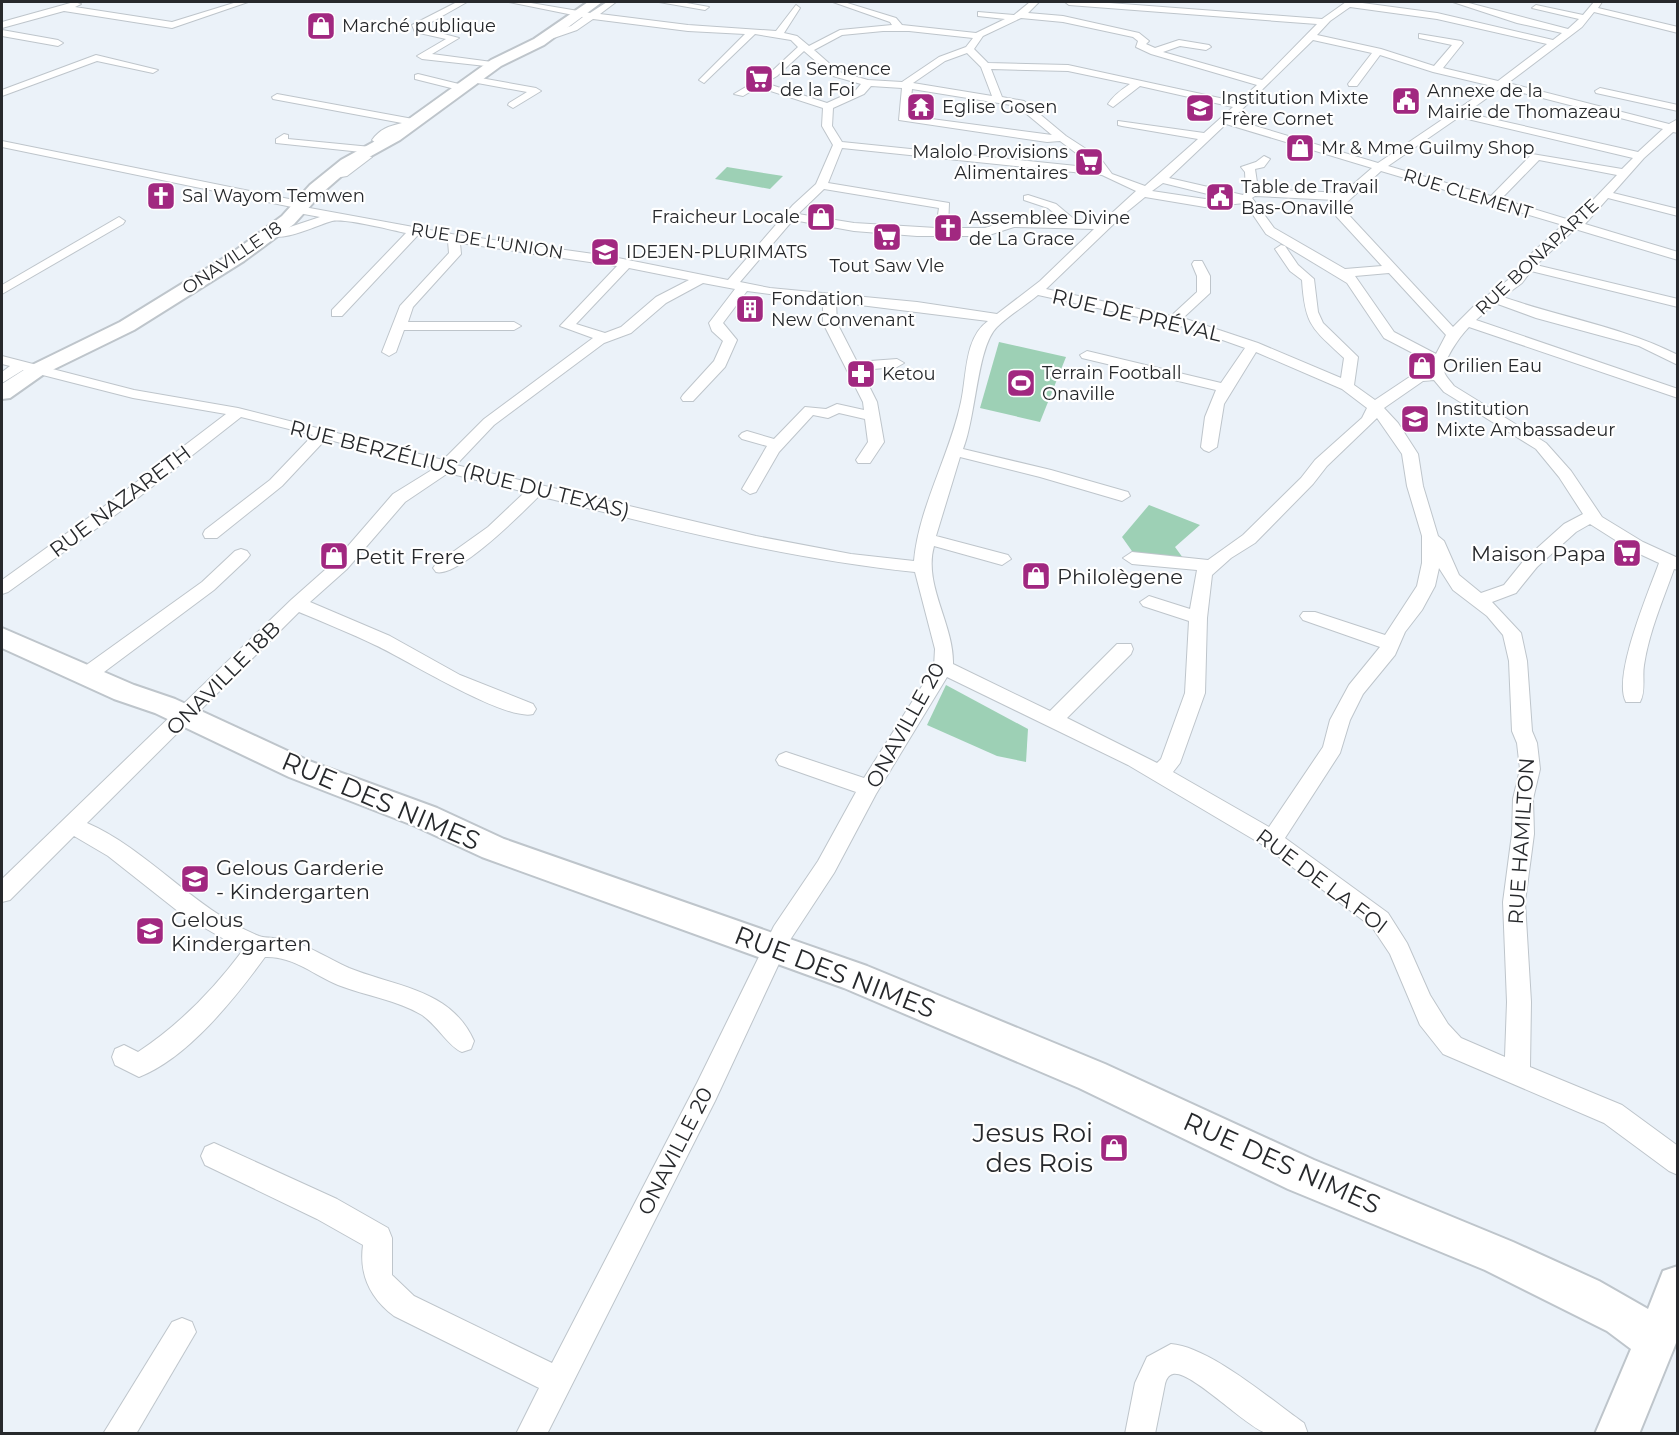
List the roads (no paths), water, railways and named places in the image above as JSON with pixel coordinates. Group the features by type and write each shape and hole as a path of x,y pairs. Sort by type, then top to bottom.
{"street":[{"path":"2,26 83,2"},
{"path":"64,8 172,25 244,2"},
{"path":"464,2 415,27 418,30 454,38 422,56 492,65"},
{"path":"513,2 688,28 753,31 794,38 836,74 868,83 905,86 1020,104 1062,138 1096,160 1103,172"},
{"path":"585,11 612,2"},
{"path":"663,2 705,7"},
{"path":"837,2 893,20 899,28"},
{"path":"739,94 777,71 795,51 806,49 840,33 899,28 977,36 1016,16 1035,2"},
{"path":"1069,2 1155,4 1324,22"},
{"path":"1457,2 1520,21 1569,32"},
{"path":"1227,13 1232,3"},
{"path":"1349,3 1437,16 1553,43"},
{"name":"ONAVILLE 20","path":"531,1434 706,1092 775,948 826,867 869,788 943,667 944,649 922,567 938,495 969,401 975,356 990,326 1036,291 1143,192 1161,179 1312,37 1324,22 1349,3"},
{"path":"779,34 796,8"},
{"path":"1536,8 1592,10 1677,30"},
{"path":"1453,335 1340,213 1339,203 1379,167 1500,84 1569,32 1592,10"},
{"name":"ONAVILLE 18","path":"2,393 38,370 86,349 146,315 272,233 329,176 372,150 469,84 492,65 545,38 585,11"},
{"path":"981,14 1073,22 1136,35 1144,41 1139,45 1154,52 1262,83"},
{"path":"704,80 753,31"},
{"path":"2,33 58,44"},
{"path":"905,86 942,59 969,49 979,37 977,36"},
{"path":"1422,36 1458,43 1436,70"},
{"path":"1312,37 1378,51 1436,70 1500,84 1673,130"},
{"path":"1154,52 1179,43 1206,47"},
{"path":"969,49 985,66 998,99"},
{"path":"1353,84 1378,51"},
{"path":"2,93 96,58 153,70"},
{"path":"985,66 1068,68 1240,105"},
{"path":"418,77 536,91 513,105"},
{"path":"758,84 828,105 860,92 868,83"},
{"path":"1113,104 1120,95 1137,84"},
{"path":"905,86 907,106 903,118 1047,139 1062,138"},
{"path":"1600,91 1677,108"},
{"path":"278,97 410,124"},
{"path":"828,105 827,126 838,145"},
{"path":"1458,114 1640,156"},
{"name":"RUE CLEMENT","path":"1224,120 1677,256"},
{"name":"RUE BONAPARTE","path":"1439,368 1453,335 1528,267 1537,255 1565,229 1580,222 1640,156 1673,130 1677,122"},
{"path":"1122,123 1206,137"},
{"path":"285,136 280,141 372,150"},
{"name":"RUE DE L'UNION","path":"2,144 298,207 332,217 457,239 626,264 770,292 917,306 998,318"},
{"path":"838,145 889,148 982,161 1103,172 1143,192 1204,203 1248,196 1348,194"},
{"path":"688,398 722,359 730,345 730,340 717,328 716,323 738,284 790,216 821,185 838,145"},
{"path":"1492,202 1536,156 1625,173"},
{"path":"1264,159 1260,165 1247,167 1251,172 1248,196 1270,231 1344,273 1359,289 1389,335 1439,368 1449,389 1541,446 1565,474 1591,516 1637,546 1673,563 1640,642 1634,666 1633,697"},
{"path":"1161,179 1248,196"},
{"path":"1325,183 1348,194"},
{"path":"821,185 945,205 942,231"},
{"path":"1605,194 1677,213"},
{"path":"1028,198 1059,210 1071,223"},
{"path":"790,216 854,227 917,232 986,232 1013,223 1071,223 1105,227"},
{"path":"272,233 288,232 332,217"},
{"path":"2,291 119,221"},
{"path":"337,313 415,231"},
{"path":"389,352 401,315 415,296 455,254 453,243 457,239"},
{"path":"1281,249 1294,268 1308,279 1311,312 1317,325 1351,357 1347,386"},
{"path":"604,337 567,326 626,264"},
{"path":"1174,320 1196,303 1203,294 1204,277 1198,264"},
{"path":"1528,267 1677,303"},
{"path":"1344,273 1393,269"},
{"name":"ONAVILLE 18B","path":"2,892 186,716 297,604 340,565 399,498 445,466 489,422 604,337 626,330 661,300 702,278"},
{"name":"RUE DE PRÉVAL","path":"1036,291 1174,320 1253,346 1347,386 1375,406 1393,426 1410,454 1415,486 1430,536 1427,578 1413,609 1397,629 1391,644 1356,690 1340,720 1333,748 1326,760 1271,839"},
{"path":"829,298 832,330 870,402 876,442 864,460"},
{"path":"1494,298 1541,315 1644,343 1677,361"},
{"path":"1468,322 1677,394"},
{"path":"399,326 514,326"},
{"path":"1209,447 1217,400 1253,346"},
{"path":"1087,355 1225,388"},
{"name":"RUE BERZÉLIUS (RUE DU TEXAS)","path":"2,360 133,394 238,412 423,458 536,490 756,541 851,560 922,567"},
{"path":"852,367 897,363"},
{"path":"2,379 19,366"},
{"path":"1159,774 1170,764 1195,693 1201,582 1209,566 1250,539 1307,482 1322,463 1370,420 1375,406 1419,376 1439,368"},
{"path":"750,489 777,444 810,410 828,414 837,408 872,416"},
{"name":"RUE NAZARETH","path":"2,588 119,504 238,412"},
{"path":"211,534 276,483 323,433"},
{"path":"747,436 777,444"},
{"path":"954,451 1045,473 1122,496"},
{"path":"442,568 494,531 536,490"},
{"path":"1478,601 1510,589 1531,563 1570,528 1591,516"},
{"name":"RUE HAMILTON","path":"1430,536 1436,540 1455,582 1493,612 1512,633 1518,661 1522,731 1530,757 1514,902 1519,1002 1517,1074"},
{"path":"928,540 945,542 1002,560"},
{"path":"85,676 208,586 242,555"},
{"path":"1132,558 1209,566"},
{"path":"1427,578 1455,582"},
{"path":"1149,602 1198,618"},
{"path":"297,604 376,637 453,680 526,709"},
{"path":"1310,616 1391,644"},
{"name":"RUE DES NIMES","path":"2,637 85,676 186,716 299,769 426,817 493,848 866,981 1081,1071 1302,1175 1499,1256 1622,1316 1654,1340"},
{"path":"1052,720 1124,649"},
{"name":"RUE DE LA FOI","path":"943,667 1159,774 1271,839 1380,920 1394,935 1414,990 1438,1033 1452,1046 1613,1114 1677,1162"},
{"path":"786,760 869,788"},
{"path":"72,825 85,830 114,850 183,903 260,947 273,946 298,952 342,976 408,998 443,1016 457,1030 462,1041"},
{"path":"124,1057 139,1065 165,1048 226,987 260,947"},
{"path":"214,1156 327,1209 378,1238 375,1260 378,1278 387,1294 404,1306 557,1381"},
{"path":"1617,1434 1654,1340 1675,1298"},
{"path":"118,1434 182,1332"},
{"path":"1140,1434 1150,1383 1157,1367 1171,1359 1185,1360 1205,1372 1293,1434"}],"place":[{"name":"Marché publique","path":"321,26"},
{"name":"La Semence de la Foi","path":"759,79"},
{"name":"Annexe de la Mairie de Thomazeau","path":"1406,101"},
{"name":"Eglise Gosen","path":"921,107"},
{"name":"Institution Mixte Frère Cornet","path":"1200,108"},
{"name":"Mr & Mme Guilmy Shop","path":"1300,148"},
{"name":"Malolo Provisions Alimentaires","path":"1089,162"},
{"name":"Sal Wayom Temwen","path":"161,196"},
{"name":"Table de Travail Bas-Onaville","path":"1220,197"},
{"name":"Fraicheur Locale","path":"821,217"},
{"name":"Assemblee Divine de La Grace","path":"948,228"},
{"name":"Tout Saw Vle","path":"887,237"},
{"name":"IDEJEN-PLURIMATS","path":"605,252"},
{"name":"Fondation New Convenant","path":"750,309"},
{"name":"Orilien Eau","path":"1422,366"},
{"name":"Ketou","path":"861,374"},
{"name":"Terrain Football Onaville","path":"1021,383"},
{"name":"Institution Mixte Ambassadeur","path":"1415,419"},
{"name":"Maison Papa","path":"1627,553"},
{"name":"Petit Frere","path":"334,556"},
{"name":"Philolègene","path":"1036,576"},
{"name":"Gelous Garderie - Kindergarten","path":"195,879"},
{"name":"Gelous Kindergarten","path":"150,931"},
{"name":"Jesus Roi des Rois","path":"1114,1148"}]}
